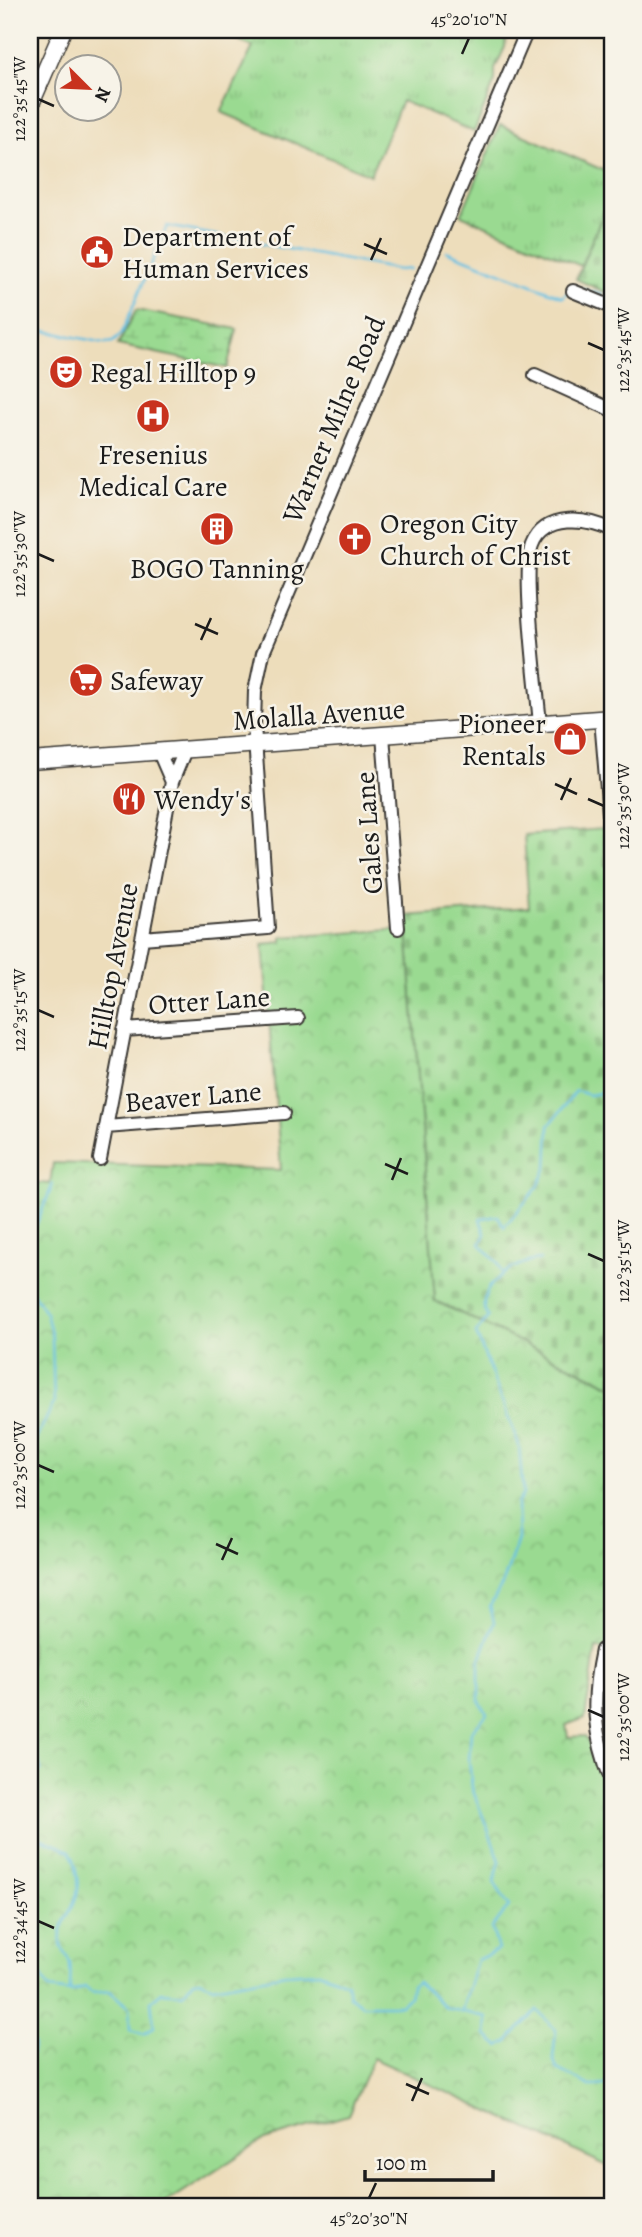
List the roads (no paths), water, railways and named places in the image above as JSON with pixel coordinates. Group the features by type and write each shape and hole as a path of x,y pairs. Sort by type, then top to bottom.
{"main road":[{"path":"30,106 63,30"},
{"name":"Molalla Avenue","path":"30,761 607,719"}],"street":[{"name":"Warner Milne Road","path":"142,938 268,928 255,744 255,691 268,639 524,31"},
{"path":"573,290 612,307"},
{"path":"536,375 612,410"},
{"path":"540,724 530,579 532,545 541,531 564,520 592,522 612,530"},
{"path":"607,719 612,849"},
{"name":"Gales Lane","path":"383,735 398,928"},
{"name":"Hilltop Avenue","path":"100,1159 172,782 186,750"},
{"path":"159,752 172,782"},
{"name":"Otter Lane","path":"124,1030 298,1018"},
{"name":"Beaver Lane","path":"106,1127 284,1113"},
{"path":"602,1650 594,1718 597,1740 612,1782"}],"waterway":[{"path":"30,328 105,343 113,342 122,333 167,226 399,270 410,269"},
{"path":"446,251 563,297 569,291"},
{"path":"573,286 602,295"},
{"path":"502,1272 498,1263 480,1244 485,1234 480,1219 498,1216 504,1227 538,1187 547,1167 549,1126 576,1091 590,1095 612,1091"},
{"path":"30,1239 53,1184"},
{"path":"461,2013 477,1960 498,1950 492,1928 509,1906 494,1882 500,1861 472,1788 469,1760 471,1732 487,1714 479,1700 479,1662 494,1622 490,1606 503,1583 518,1539 517,1504 523,1494 519,1445 476,1333 488,1317 484,1307 485,1296 490,1287 498,1278 519,1265 540,1260"},
{"path":"30,1289 46,1313 52,1338 54,1403 30,1451"},
{"path":"30,1729 41,1770 30,1784"},
{"path":"30,1787 35,1799 30,1811"},
{"path":"30,1834 70,1851 77,1869 77,1895 61,1933 62,1947 70,1964 70,1991"},
{"path":"30,1976 42,1977 49,1989 71,1992 85,1987 92,1993 110,1991 129,2008 130,2030 144,2034 154,2027 151,2001 162,1992 183,1994 193,1981 202,1980 213,1987 285,1974 319,1972 347,1983 349,1996 363,2005 401,2005 409,1997 411,1986 418,1982 446,2008 487,2017 486,2035 499,2046 508,2041 537,2010 556,2030 553,2058 557,2069 590,2086 612,2085"},
{"path":"30,2038 33,2044 30,2059"}],"place":[{"name":"Department of Human Services","path":"97,252"},
{"name":"Regal Hilltop 9","path":"66,372"},
{"name":"Fresenius Medical Care","path":"153,416"},
{"name":"BOGO Tanning","path":"217,529"},
{"name":"Oregon City Church of Christ","path":"355,539"},
{"name":"Safeway","path":"86,680"},
{"name":"Pioneer Rentals","path":"570,739"},
{"name":"Wendy's","path":"129,799"}]}
